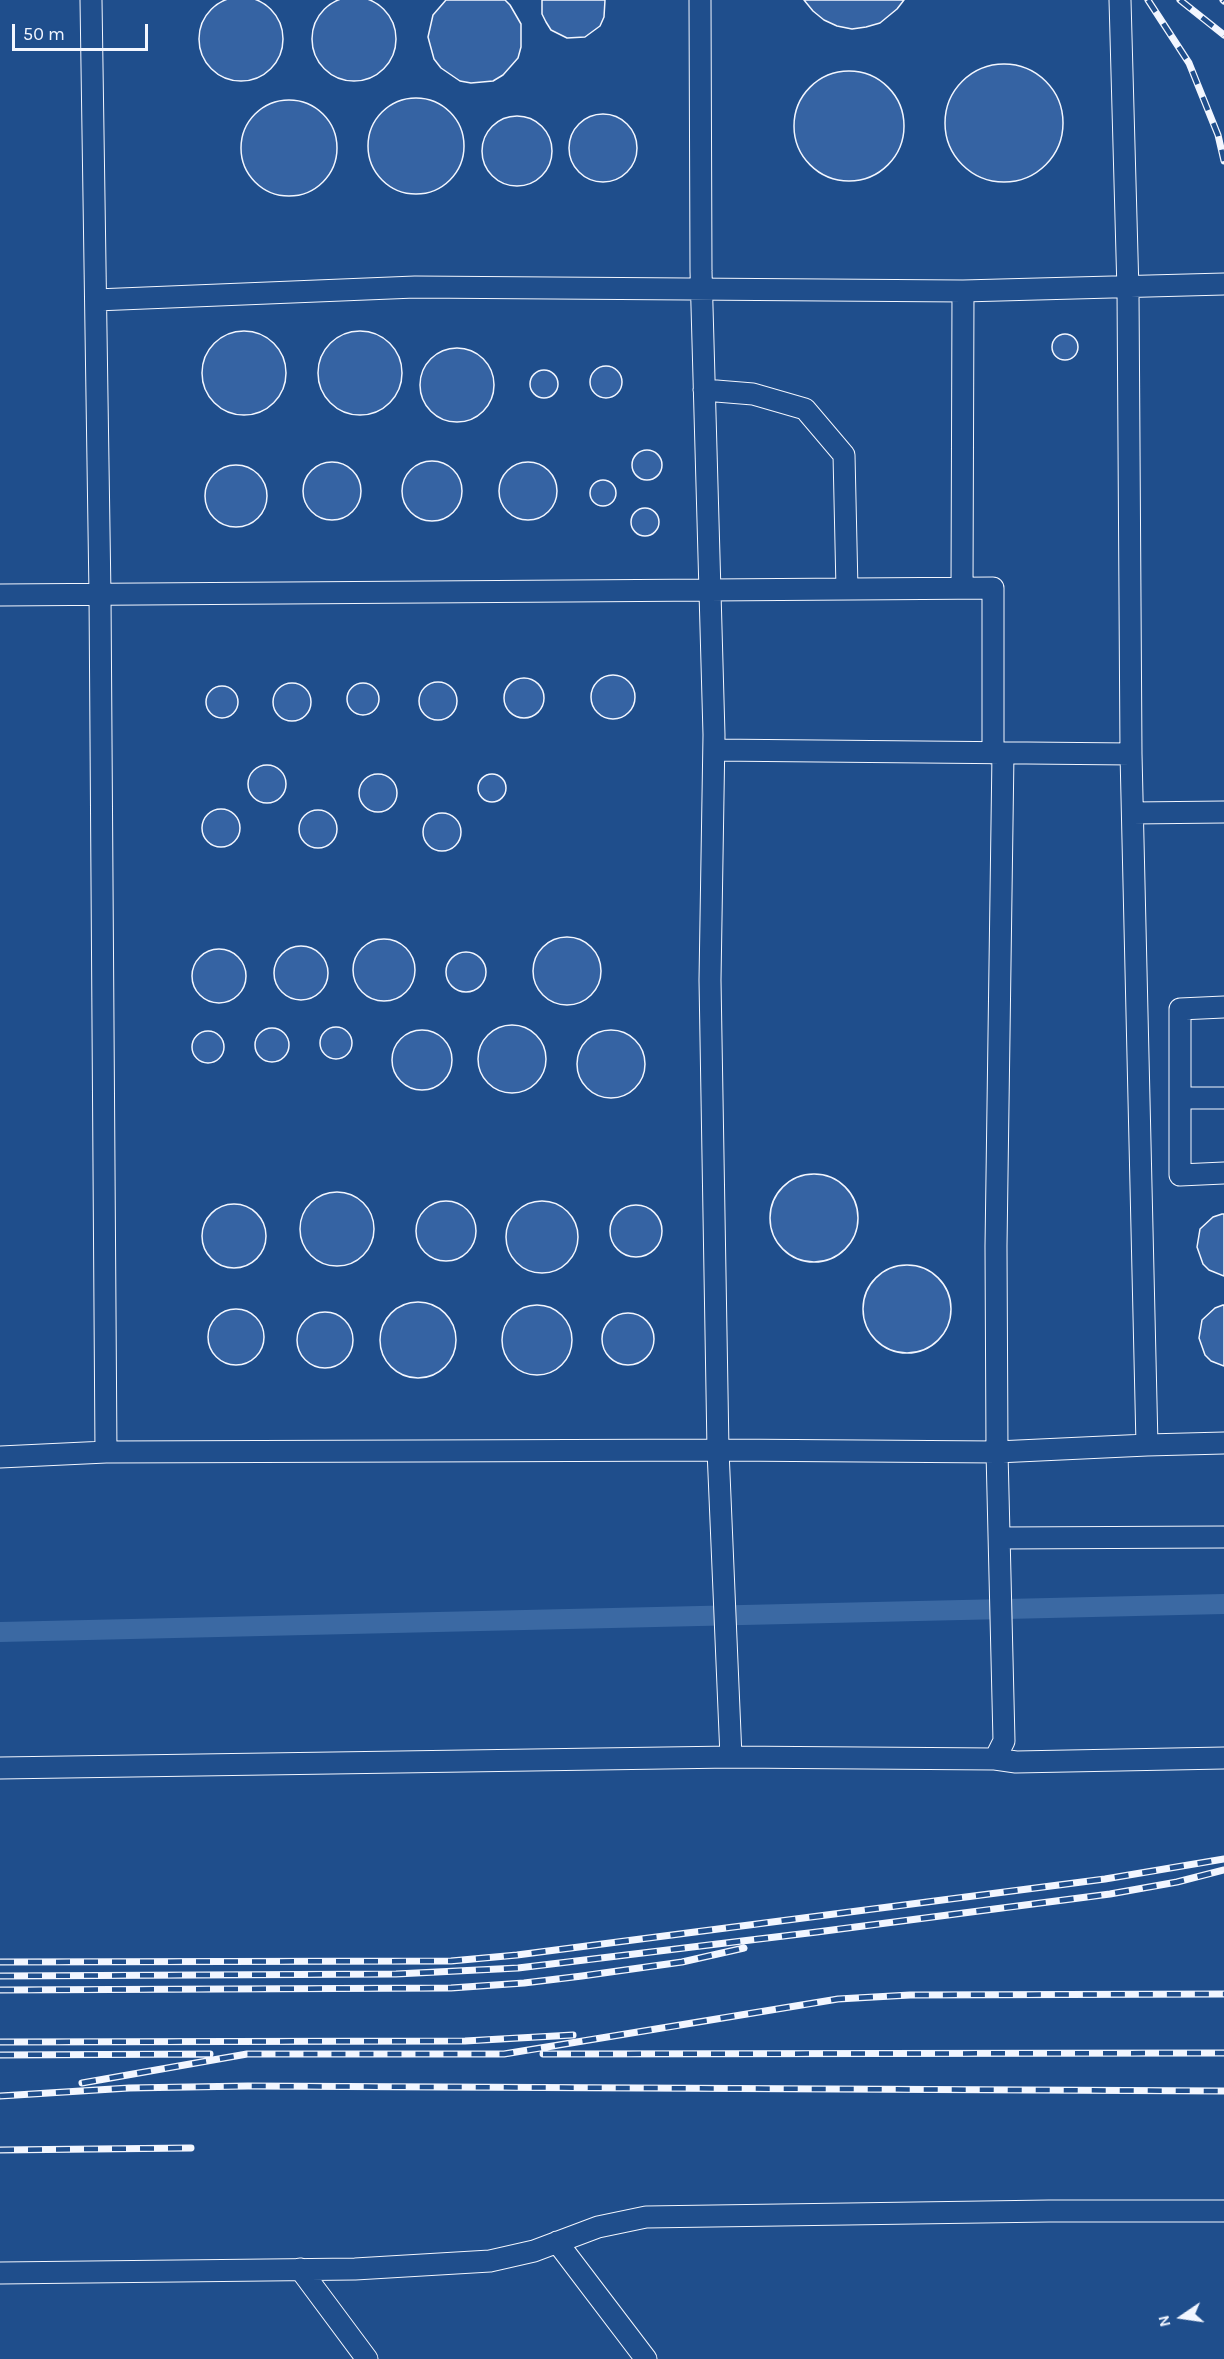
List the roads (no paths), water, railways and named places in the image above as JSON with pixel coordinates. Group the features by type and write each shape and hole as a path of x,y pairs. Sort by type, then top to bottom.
{"street":[{"path":"91,0 100,595 106,1452"},
{"path":"700,0 702,289 714,750 710,980 718,1450 730,1757"},
{"path":"1120,0 1128,286 1131,754 1147,1445"},
{"path":"96,300 415,287 963,291 1224,284"},
{"path":"962,588 963,291"},
{"path":"704,390 753,394 805,409 844,455 848,589"},
{"path":"0,595 993,588 998,753 997,1452 1004,1741 995,1759"},
{"path":"714,750 1131,754"},
{"path":"1133,813 1224,812"},
{"path":"1224,1007 1180,1010 1180,1175 1224,1173"},
{"path":"1180,1098 1224,1098"},
{"path":"0,1457 106,1452 718,1450 997,1452 1224,1443"},
{"path":"1000,1538 1224,1537"},
{"path":"0,1768 730,1757 995,1759 1016,1762 1224,1758"},
{"path":"0,2273 355,2269 490,2261 534,2251 598,2227 646,2217 1049,2211 1224,2211"},
{"path":"557,2242 646,2359"},
{"path":"300,2270 367,2359"}],"waterway":[{"path":"0,1632 1224,1604"}],"railway":[{"path":"1148,0 1189,63 1218,135 1224,161"},
{"path":"1180,0 1224,35"},
{"path":"0,1962 451,1961 517,1955 1105,1879 1224,1859"},
{"path":"0,1976 396,1974 518,1968 1110,1894 1177,1882 1224,1870"},
{"path":"0,1990 451,1988 582,1976 682,1962 744,1948"},
{"path":"82,2083 247,2054 504,2054 838,1999 910,1995 1224,1994"},
{"path":"0,2042 465,2041 573,2035"},
{"path":"543,2054 1224,2053"},
{"path":"0,2055 210,2054"},
{"path":"0,2096 129,2088 248,2086 1224,2091"},
{"path":"0,2150 191,2148"}]}
